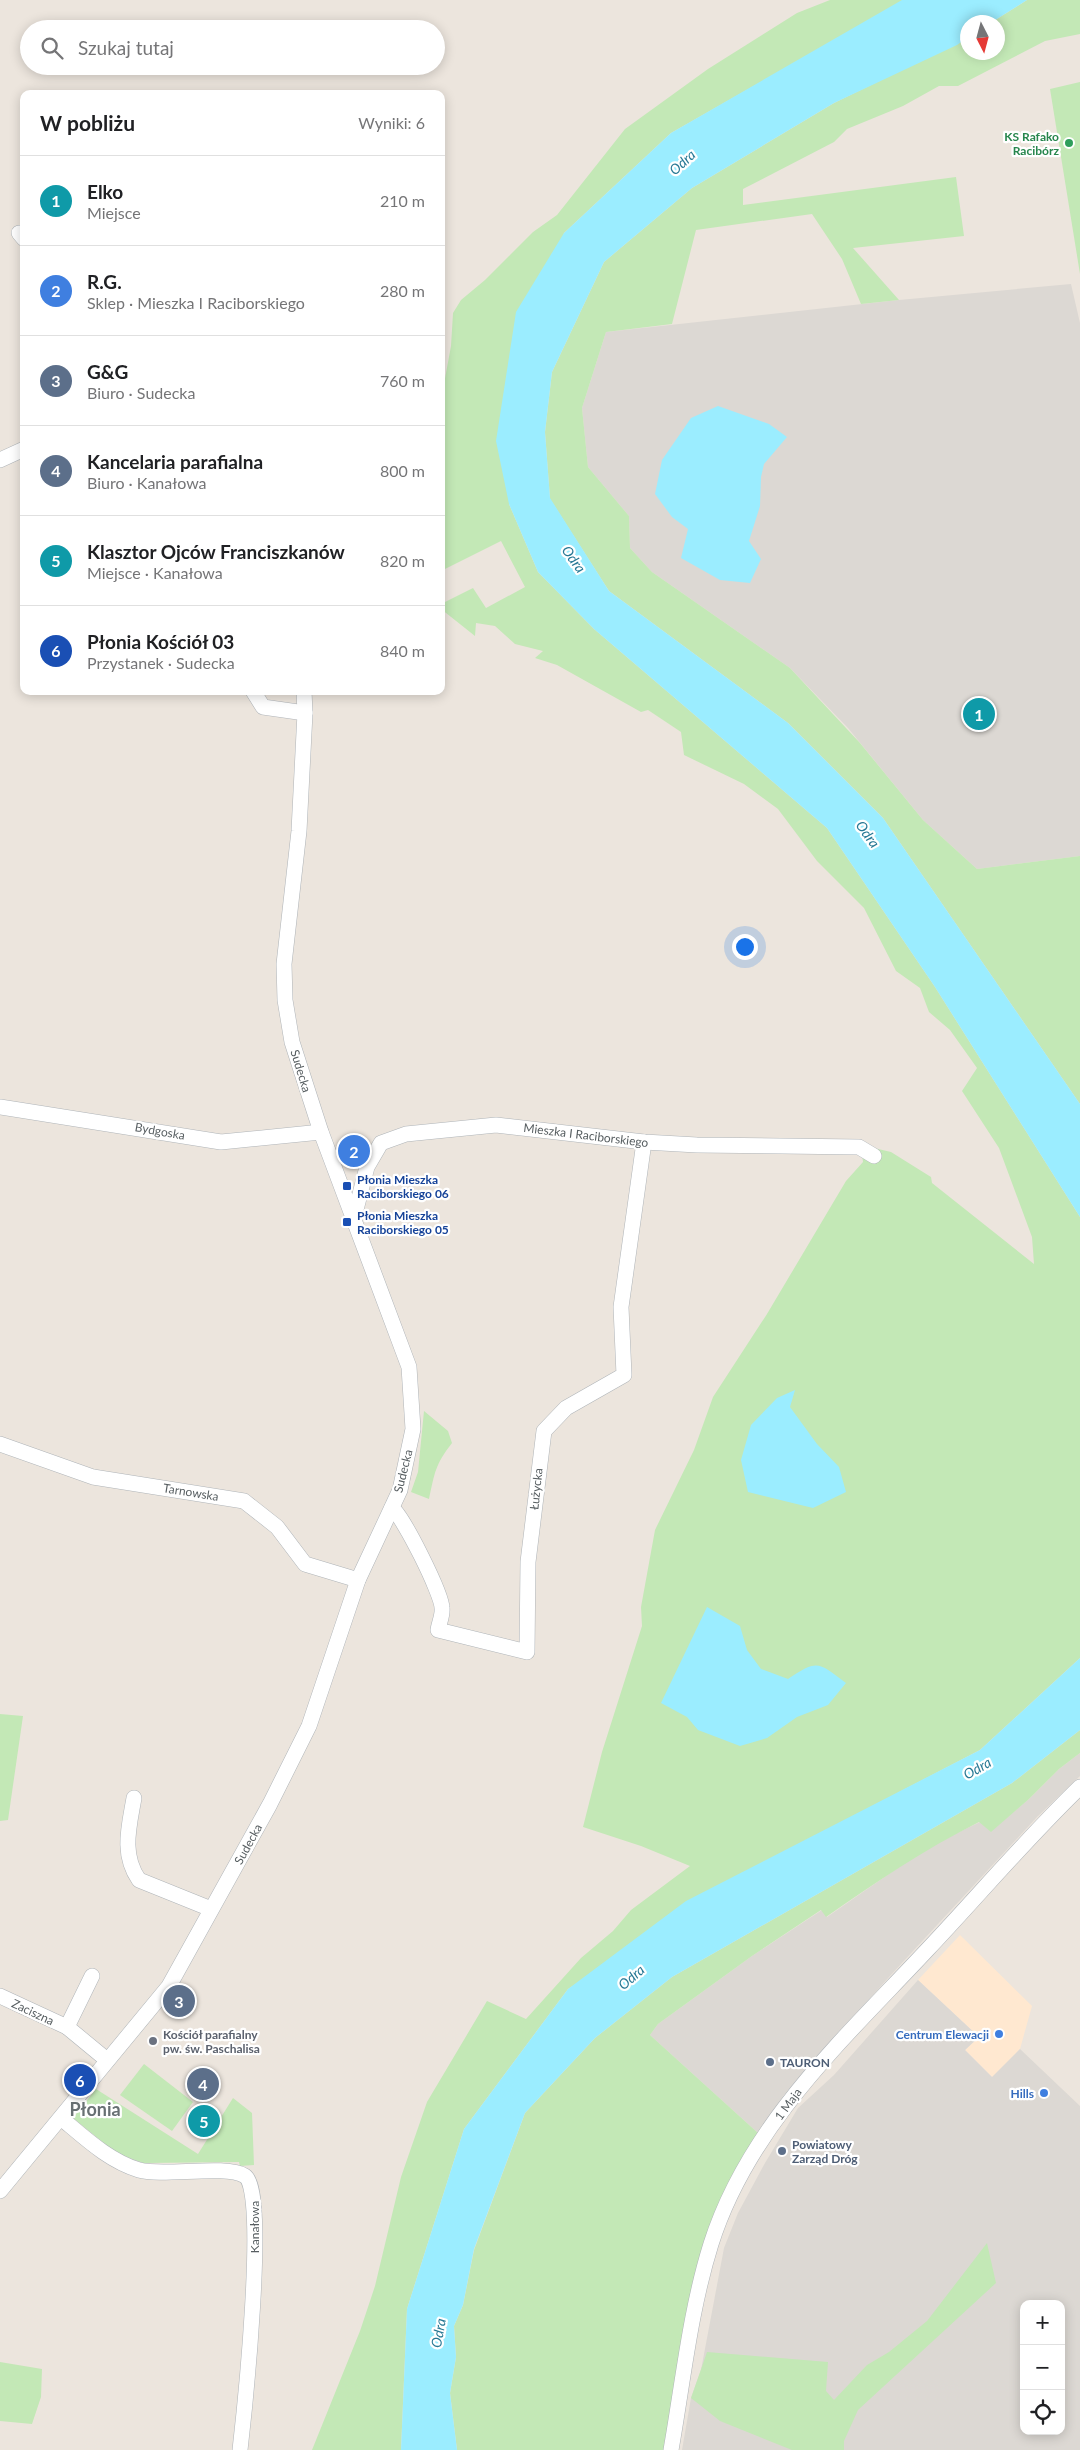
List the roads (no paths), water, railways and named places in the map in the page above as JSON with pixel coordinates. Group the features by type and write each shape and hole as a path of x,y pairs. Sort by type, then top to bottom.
{"street":[{"path":"0,460 20,451"},
{"path":"256,695 264,708 305,713"},
{"name":"Sudecka","path":"0,2190 169,1986 270,1804 309,1726 358,1580 400,1490 413,1428 409,1367 321,1132 292,1042 286,1000 284,964 299,831 305,713 304,695"},
{"name":"Bydgoska","path":"0,1107 221,1142 321,1132"},
{"name":"Mieszka I Raciborskiego","path":"353,1220 367,1167 380,1143 406,1134 496,1124 644,1142 697,1145 859,1147 874,1156"},
{"name":"Łużycka","path":"392,1508 397,1512 417,1546 442,1607 438,1630 527,1652 528,1562 544,1431 566,1408 624,1375 621,1307 644,1142"},
{"name":"Tarnowska","path":"0,1444 93,1477 244,1501 277,1527 305,1564 358,1580"},
{"name":"1 Maja","path":"671,2450 698,2293 711,2244 754,2151 797,2090 1080,1787"},
{"path":"134,1798 127,1855 132,1870 139,1880 212,1909"},
{"name":"Zaciszna","path":"67,2027 92,1976"},
{"name":"Zaciszna","path":"0,1996 67,2027 107,2060"},
{"name":"Kanałowa","path":"61,2118 101,2150 121,2163 141,2171 230,2172 245,2176 250,2182 254,2195 254,2264 249,2378 240,2450"}],"water":[{"name":"Odra","path":"902,0 1027,0 1003,15 960,15 960,43 957,45 834,103 692,188 604,262 552,372 545,432 550,498 609,591 788,723 883,818 1080,1104 1080,1217 935,987 827,828 594,629 538,572 509,504 496,441 516,312 564,233 671,133"},
{"path":"718,406 769,424 787,437 764,464 761,477 760,506 749,541 761,559 750,583 720,580 681,558 688,529 672,517 655,494 662,460 691,418"},
{"path":"795,1390 790,1407 817,1444 839,1467 846,1492 813,1508 748,1492 741,1460 751,1425 777,1398"},
{"path":"707,1607 740,1626 747,1650 761,1669 788,1679 806,1668 818,1666 823,1667 846,1683 828,1705 797,1717 767,1738 740,1746 698,1730 687,1717 661,1703"},
{"name":"Odra","path":"1080,1658 1080,1730 1012,1783 672,1977 595,2038 525,2113 474,2249 463,2305 454,2326 456,2357 450,2393 457,2450 401,2450 407,2309 464,2129 568,1989 686,1901 980,1750"}],"place":[{"name":"KS Rafako Racibórz","path":"1069,143"},
{"name":"Elko","path":"979,714"},
{"name":"R.G.","path":"354,1151"},
{"name":"Płonia Mieszka Raciborskiego 06","path":"347,1186"},
{"name":"Płonia Mieszka Raciborskiego 05","path":"347,1222"},
{"name":"G&G","path":"179,2001"},
{"name":"Centrum Elewacji","path":"999,2034"},
{"name":"Kościół parafialny pw. św. Paschalisa","path":"153,2041"},
{"name":"TAURON","path":"770,2062"},
{"name":"Płonia Kościół 03","path":"80,2080"},
{"name":"Kancelaria parafialna","path":"203,2084"},
{"name":"Hills","path":"1044,2093"},
{"name":"Klasztor Ojców Franciszkanów","path":"204,2121"},
{"name":"Powiatowy Zarząd Dróg","path":"782,2151"}],"district":[{"name":"Płonia","path":"95,2109"}]}
